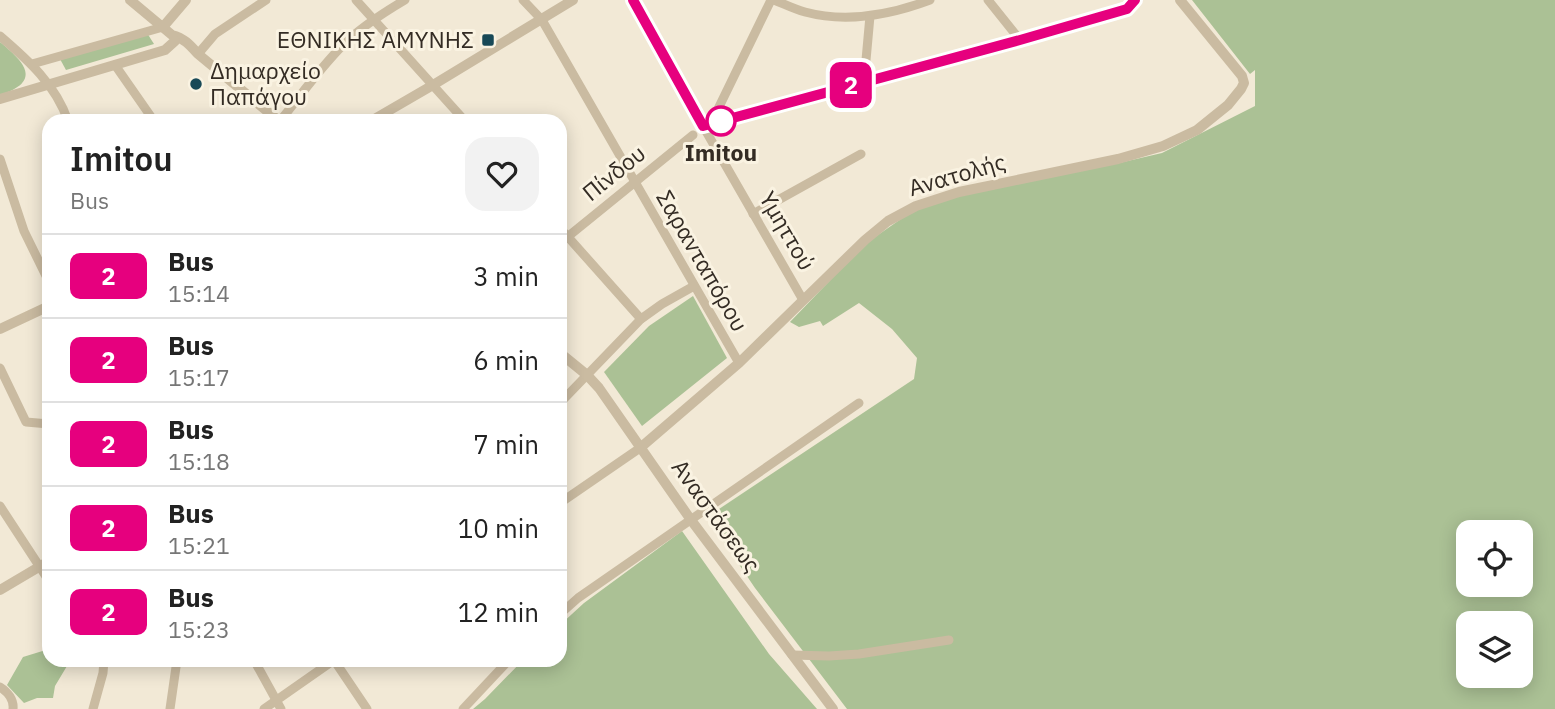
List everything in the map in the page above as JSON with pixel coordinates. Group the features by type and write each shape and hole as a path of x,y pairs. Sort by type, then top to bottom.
{"street":[{"path":"130,0 186,50 198,54 271,114"},
{"path":"32,64 163,27 186,0"},
{"path":"198,54 215,34 230,22 266,0"},
{"path":"356,0 459,114"},
{"path":"285,114 345,43 374,19 405,0"},
{"name":"Σαρανταπόρου","path":"523,0 542,20 739,363"},
{"path":"383,114 573,0"},
{"name":"Υμηττού","path":"633,0 803,300"},
{"path":"703,126 718,109 773,0 804,12 834,17 870,16 930,0"},
{"path":"988,0 1020,40"},
{"name":"Ανατολής","path":"640,448 739,363 865,240 888,221 916,206 959,192 1118,159 1163,146 1197,130 1228,106 1244,83 1242,76 1180,0"},
{"path":"703,126 1020,40 1127,9 1135,1"},
{"path":"863,82 870,16"},
{"path":"0,36 32,64 48,84 66,114"},
{"path":"0,99 165,50 174,38"},
{"path":"115,65 148,114"},
{"name":"Πίνδου","path":"567,238 693,135"},
{"path":"753,214 861,153"},
{"path":"0,159 24,231 42,268"},
{"path":"567,243 641,319"},
{"path":"567,396 641,319 694,286"},
{"path":"0,329 42,309"},
{"name":"Αναστάσεως","path":"567,359 599,388 691,520 833,709"},
{"path":"0,368 26,422 42,423"},
{"path":"567,608 859,403"},
{"path":"567,498 640,448"},
{"path":"0,506 42,561"},
{"path":"0,590 42,565"},
{"path":"792,655 859,654 949,640"},
{"path":"93,709 104,667"},
{"path":"170,709 176,667"},
{"path":"258,667 278,705"},
{"path":"264,709 278,705 325,667"},
{"path":"339,667 367,709"},
{"path":"463,709 502,667"},
{"path":"0,687 14,704 13,709"}],"green space":[{"path":"1192,0 1555,0 1555,709 847,709 755,588 707,517 914,379 917,358 892,329 859,303 823,326 820,321 799,327 790,322 865,244 911,212 960,195 1162,153 1255,106 1255,70 1250,74"},
{"path":"147,33 154,44 66,70 60,59"},
{"path":"0,42 22,64 25,77 22,84 0,95"},
{"path":"693,296 727,358 642,426 604,372 649,326"},
{"path":"682,531 769,654 817,709 473,709 516,667 567,667 567,619"},
{"path":"42,651 42,667 66,667 55,686 53,698 37,698 24,703 7,685 23,657"}],"bus line":[{"name":"2","path":"633,0 703,126 1127,9 1135,0"}],"place":[{"name":"ΕΘΝΙΚΗΣ ΑΜΥΝΗΣ","path":"488,40"},
{"name":"Δημαρχείο Παπάγου","path":"196,84"},
{"name":"Imitou","path":"721,121"}]}
